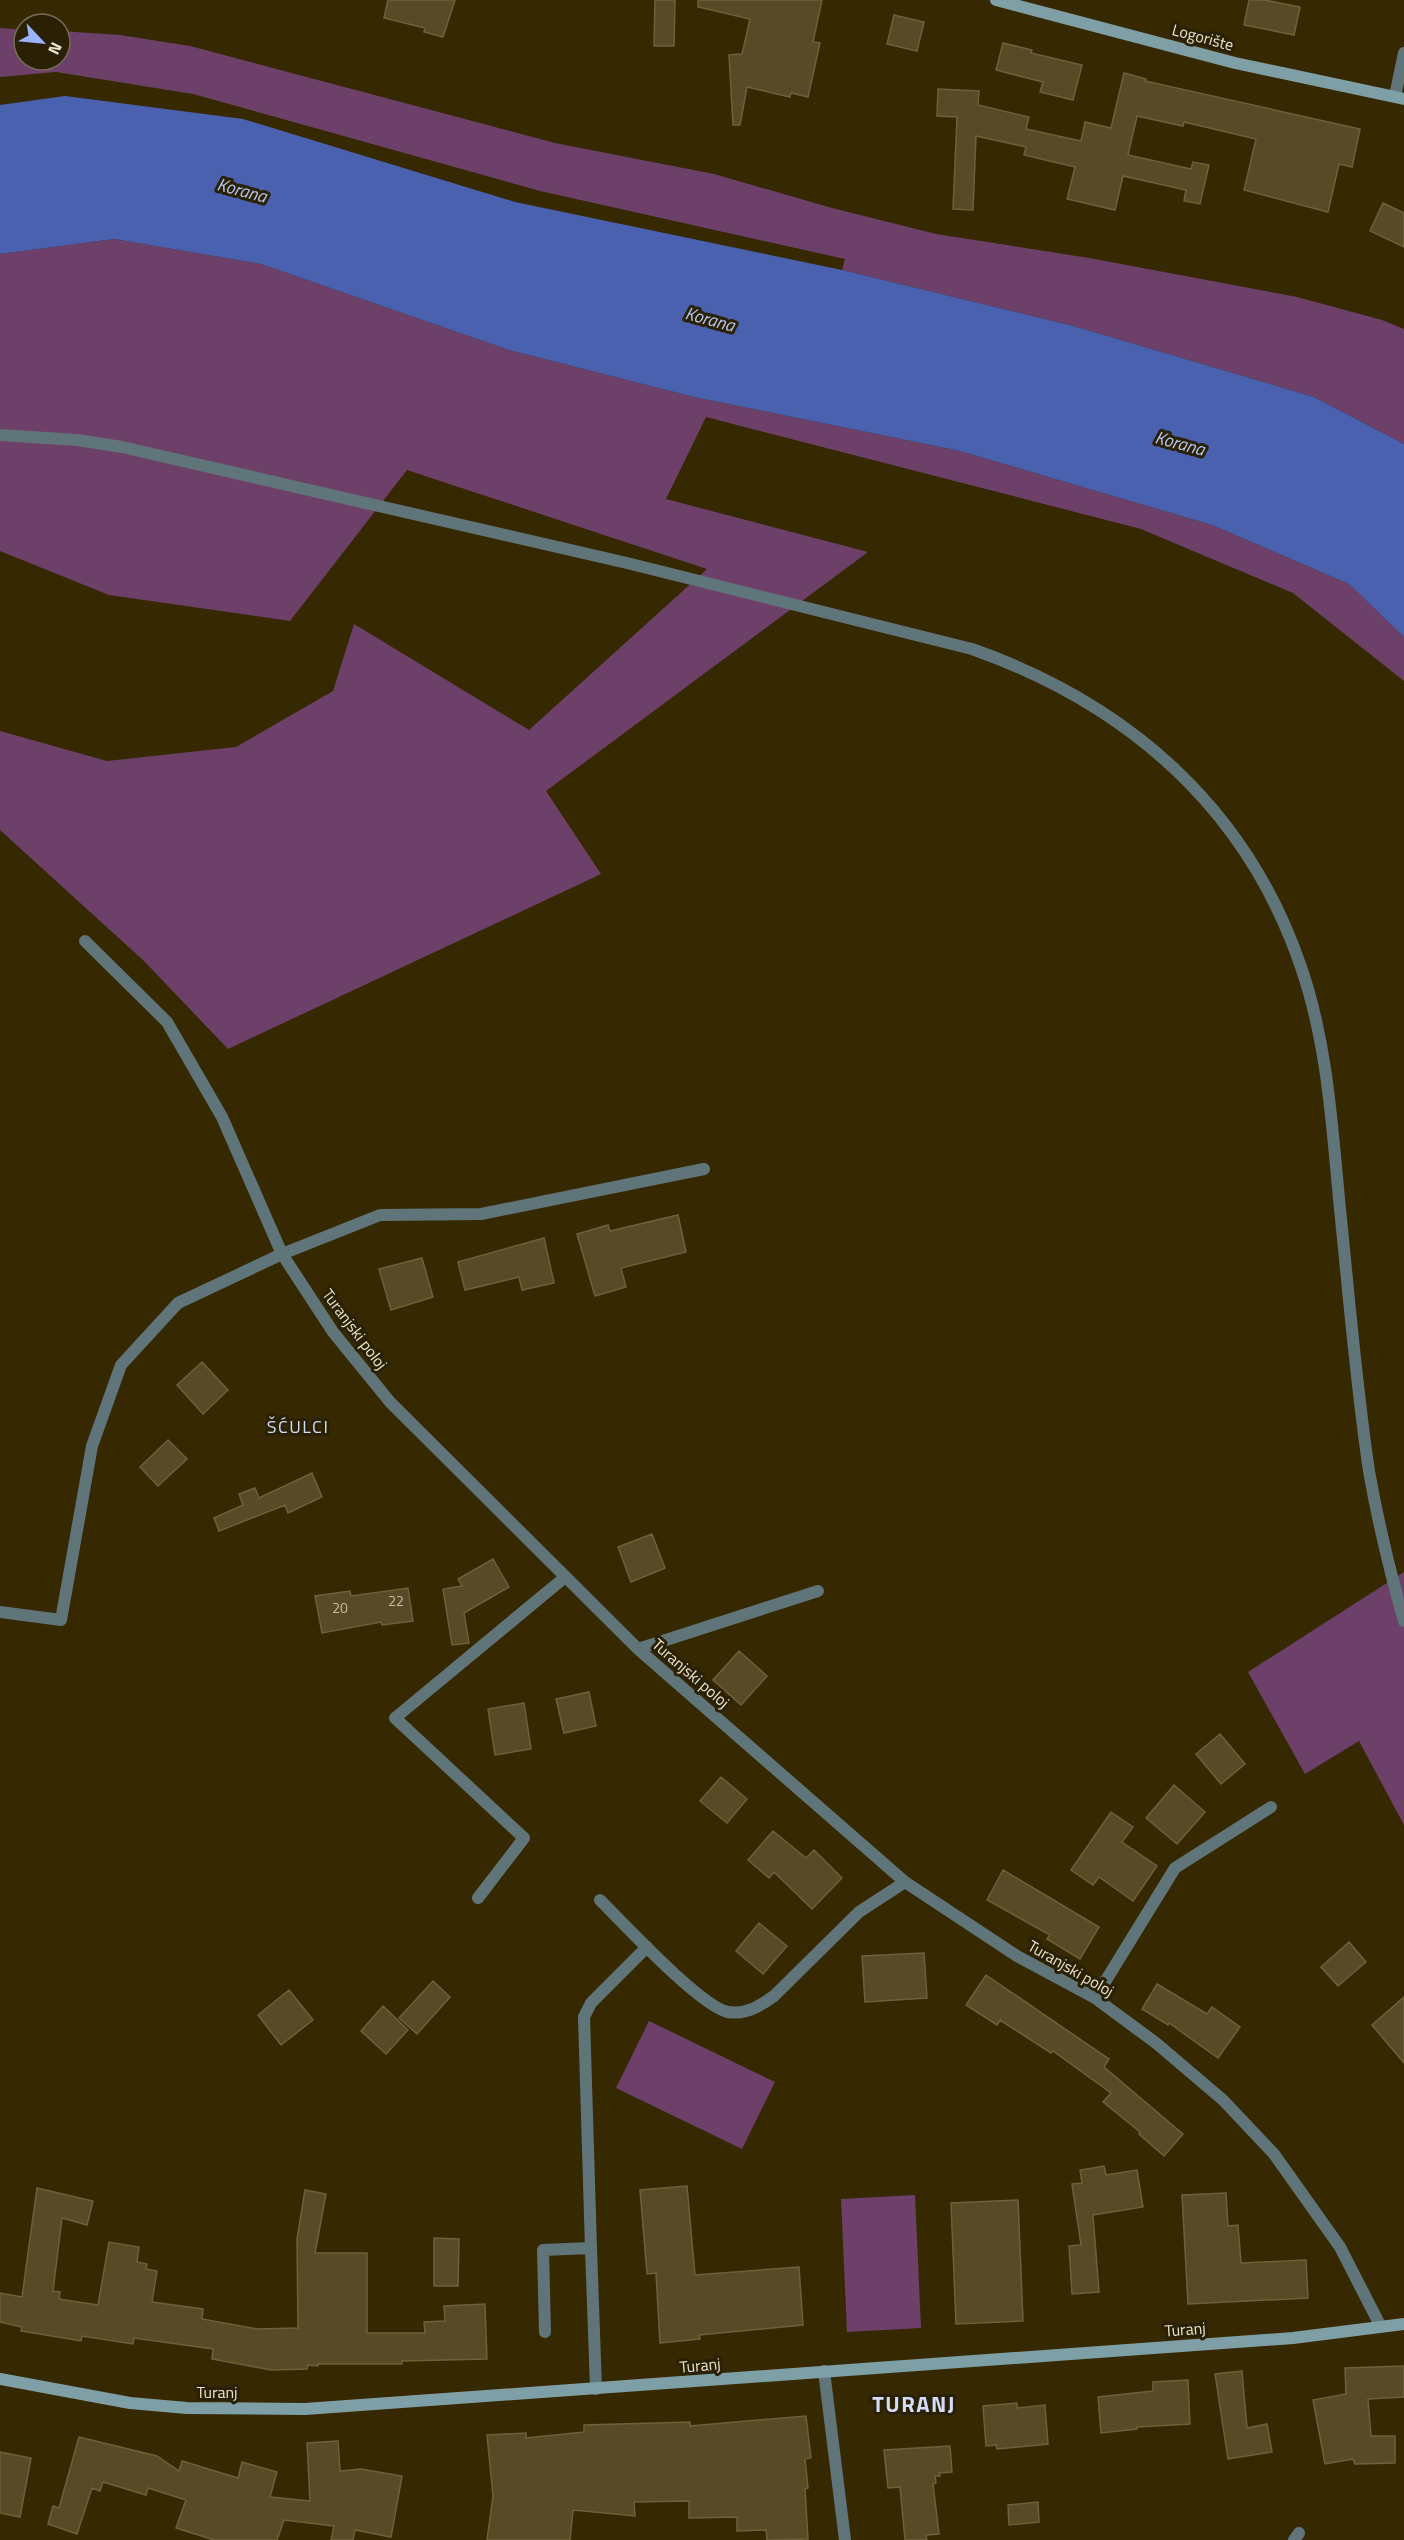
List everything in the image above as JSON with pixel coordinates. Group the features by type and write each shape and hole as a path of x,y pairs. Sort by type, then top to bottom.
{"main road":[{"name":"Logorište","path":"996,0 1234,63 1399,98"},
{"name":"Turanj","path":"0,2379 130,2403 187,2408 305,2409 1293,2338 1404,2324"}],"street":[{"path":"1399,98 1404,53"},
{"path":"0,435 66,439 122,447 627,563 972,649 1011,662 1074,693 1116,720 1148,745 1206,801 1252,864 1288,932 1312,1003 1326,1078 1370,1472 1391,1574 1404,1621"},
{"name":"Turanjski poloj","path":"85,941 166,1022 222,1117 282,1254 333,1332 390,1402 564,1578 638,1649 905,1882 1017,1956 1095,1998 1156,2043 1223,2100 1274,2154 1340,2247 1381,2327"},
{"path":"0,1612 61,1620 92,1446 121,1365 178,1303 282,1254 380,1215 481,1214 704,1169"},
{"path":"478,1898 524,1838 395,1718 564,1578"},
{"path":"638,1649 818,1592"},
{"path":"1095,1998 1175,1868 1271,1807"},
{"path":"600,1900 647,1947 711,2004 727,2012 744,2012 759,2007 774,1996 859,1912 905,1882"},
{"path":"596,2389 584,2017 591,2003 647,1947"},
{"path":"545,2332 543,2250 591,2248"},
{"path":"824,2371 845,2540"}],"shaded area":[{"path":"0,28 12,29 12,72 56,72 0,77"},
{"path":"72,32 120,35 190,46 555,143 714,174 832,208 936,234 1089,258 1297,297 1382,320 1404,329 1404,444 1314,397 1070,325 842,270 845,259 540,191 193,94 56,72 72,72"},
{"path":"114,239 261,264 509,350 694,397 960,451 1212,525 1349,584 1404,637 1404,681 1293,593 1141,529 706,417 666,499 868,552 546,791 601,874 228,1049 144,961 0,830 0,731 107,761 236,747 333,691 354,624 529,730 707,569 407,470 290,621 109,595 0,551 0,254"},
{"path":"1404,1572 1404,1825 1359,1741 1305,1774 1248,1672"},
{"path":"649,2021 775,2082 742,2149 616,2088"},
{"path":"915,2195 921,2328 847,2332 841,2199"}],"water":[{"name":"Korana","path":"65,96 243,119 515,202 842,270 1070,325 1314,397 1404,444 1404,637 1349,584 1212,525 960,451 694,397 509,350 261,264 114,239 0,254 0,105"}],"building":[{"path":"388,0 455,0 443,37 424,32 425,28 384,18"},
{"path":"655,0 675,0 674,46 654,46"},
{"path":"698,0 822,0 813,42 820,43 808,97 791,93 790,97 747,87 740,125 733,125 729,55 742,54 750,19 698,7"},
{"path":"1249,0 1265,0 1300,7 1294,35 1244,25"},
{"path":"894,15 924,22 917,51 887,44"},
{"path":"1003,43 1032,50 1031,53 1082,65 1073,100 1040,92 1043,82 996,70"},
{"path":"1124,73 1146,79 1145,81 1360,129 1352,167 1339,164 1328,212 1244,190 1256,139 1184,122 1183,126 1137,116 1128,155 1191,169 1193,162 1209,165 1200,204 1184,201 1186,190 1123,176 1115,210 1067,199 1075,167 1024,155 1026,147 976,136 973,210 953,209 957,117 937,116 938,89 979,91 978,105 1029,117 1026,129 1081,141 1085,122 1111,128"},
{"path":"1383,203 1404,213 1404,247 1370,231"},
{"path":"678,1215 686,1252 621,1268 626,1287 595,1296 577,1234 608,1225 610,1231"},
{"path":"544,1238 554,1283 522,1290 519,1277 465,1290 458,1262"},
{"path":"422,1258 433,1297 391,1310 379,1269"},
{"path":"202,1362 228,1390 203,1414 177,1385"},
{"path":"168,1440 187,1459 158,1486 140,1467"},
{"path":"312,1473 322,1497 288,1513 285,1505 219,1531 214,1518 243,1505 239,1494 255,1488 259,1498"},
{"path":"652,1534 665,1568 631,1582 618,1547"},
{"path":"493,1559 509,1587 464,1613 469,1643 452,1645 443,1589 462,1586 458,1579"},
{"path":"408,1588 413,1621 382,1625 381,1622 322,1633 315,1596 350,1591 351,1596"},
{"path":"739,1651 767,1676 741,1705 713,1680"},
{"path":"589,1692 596,1726 564,1733 556,1699"},
{"path":"524,1703 531,1749 495,1755 488,1709"},
{"path":"1220,1734 1245,1764 1221,1784 1196,1754"},
{"path":"721,1777 747,1799 727,1823 700,1801"},
{"path":"1174,1785 1205,1812 1177,1844 1146,1818"},
{"path":"1111,1812 1133,1827 1122,1842 1157,1866 1133,1901 1099,1877 1093,1885 1071,1870"},
{"path":"773,1831 806,1858 814,1850 842,1878 812,1909 774,1872 769,1878 748,1860"},
{"path":"1003,1870 1099,1927 1080,1959 1047,1939 1050,1935 987,1900"},
{"path":"759,1923 787,1946 763,1974 736,1951"},
{"path":"1349,1942 1366,1962 1338,1986 1321,1967"},
{"path":"924,1953 927,1998 865,2002 862,1956"},
{"path":"986,1975 1109,2059 1104,2067 1183,2134 1164,2156 1139,2134 1140,2132 1103,2102 1111,2093 1053,2051 1051,2053 1000,2020 997,2025 966,2005"},
{"path":"433,1981 450,1997 417,2034 399,2018"},
{"path":"1157,1984 1207,2014 1212,2007 1240,2027 1218,2058 1169,2023 1168,2025 1142,2009"},
{"path":"289,1990 313,2020 281,2045 258,2015"},
{"path":"1404,1997 1404,2063 1372,2025"},
{"path":"383,2006 408,2030 386,2054 361,2031"},
{"path":"1104,2166 1106,2175 1137,2170 1143,2207 1093,2215 1099,2292 1072,2294 1069,2246 1081,2245 1072,2184 1082,2183 1080,2170"},
{"path":"687,2186 695,2275 799,2267 803,2325 699,2335 700,2339 660,2343 656,2273 647,2274 640,2190"},
{"path":"37,2188 93,2201 87,2225 62,2218 53,2291 60,2292 59,2299 98,2305 109,2242 139,2247 137,2262 147,2264 146,2269 157,2271 152,2302 203,2309 202,2319 257,2329 298,2328 297,2239 305,2190 326,2194 315,2253 367,2253 367,2333 425,2333 424,2322 445,2321 444,2306 485,2304 487,2359 402,2361 402,2364 318,2364 318,2366 308,2365 307,2369 271,2370 212,2359 213,2349 134,2338 133,2344 82,2336 81,2341 21,2331 22,2327 0,2322 0,2293 22,2297"},
{"path":"1226,2193 1228,2226 1238,2225 1241,2263 1306,2260 1308,2298 1188,2304 1182,2195"},
{"path":"1018,2200 1023,2321 956,2324 951,2203"},
{"path":"434,2238 459,2239 458,2286 434,2286"},
{"path":"1404,2366 1404,2397 1368,2399 1371,2436 1395,2436 1395,2463 1355,2464 1353,2459 1325,2464 1313,2400 1346,2394 1345,2368"},
{"path":"1242,2371 1247,2428 1267,2424 1272,2452 1228,2459 1215,2374"},
{"path":"1188,2380 1190,2424 1137,2427 1137,2429 1101,2433 1098,2397 1153,2391 1153,2382"},
{"path":"1017,2403 1017,2408 1045,2405 1048,2444 997,2449 996,2445 986,2446 983,2406"},
{"path":"806,2416 811,2458 805,2459 808,2488 805,2489 808,2539 767,2540 766,2530 737,2531 737,2517 689,2518 689,2501 634,2502 635,2516 573,2510 570,2540 487,2540 493,2496 487,2435 526,2433 526,2438 584,2432 584,2425 690,2422 690,2426"},
{"path":"79,2437 157,2456 179,2471 182,2461 238,2478 242,2462 277,2472 270,2497 310,2501 307,2443 338,2441 340,2471 361,2469 402,2476 391,2537 355,2530 353,2540 331,2540 334,2526 284,2520 277,2540 214,2540 176,2528 186,2500 148,2488 146,2495 103,2482 100,2491 92,2488 77,2534 48,2524 53,2506 59,2508"},
{"path":"950,2446 952,2472 939,2473 940,2476 935,2476 936,2483 933,2484 939,2534 926,2535 927,2540 905,2540 900,2487 888,2488 884,2450"},
{"path":"0,2452 31,2458 20,2517 0,2513"},
{"path":"1038,2502 1039,2522 1009,2525 1008,2505"}],"district":[{"name":"ŠĆULCI","path":"298,1426"},
{"name":"TURANJ","path":"914,2404"}]}
